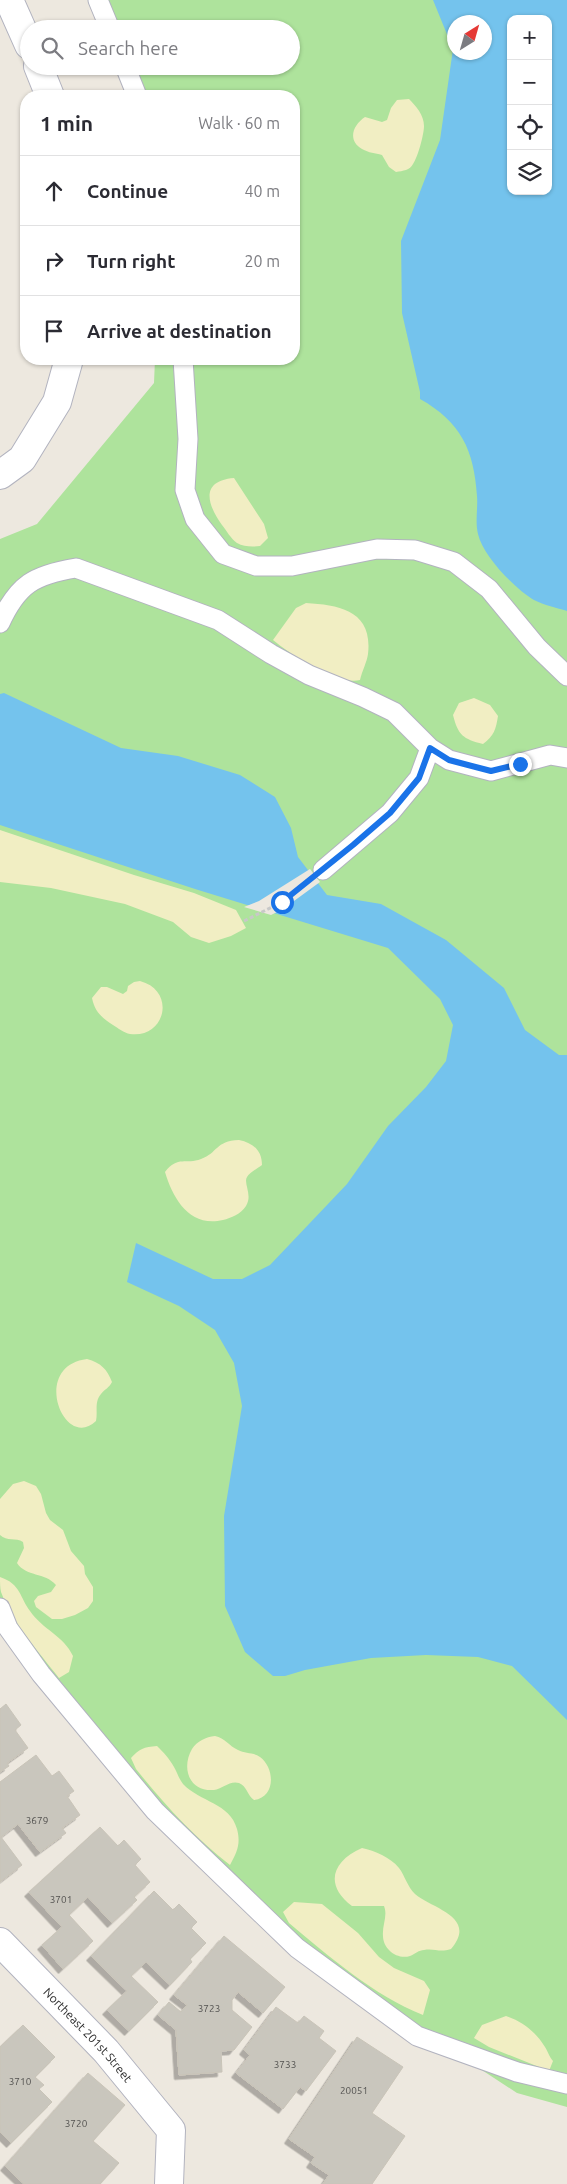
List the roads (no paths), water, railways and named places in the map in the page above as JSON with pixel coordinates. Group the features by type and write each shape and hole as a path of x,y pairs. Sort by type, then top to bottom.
{"street":[{"path":"9,0 20,25"},
{"path":"42,75 48,90"},
{"path":"0,476 22,459 57,402 68,365"},
{"name":"Northeast 201st Street","path":"0,1942 106,2051 172,2130 169,2184"}],"lane":[{"path":"98,0 106,20"},
{"path":"129,75 135,90"},
{"path":"183,365 188,439 186,490 195,519 223,554 256,566 292,566 377,549 414,550 454,562 489,589 537,647 567,676"},
{"path":"0,624 10,602 29,582 53,572 76,568 218,620 271,654 309,675 364,696 394,712 430,748 449,760 491,771 550,755 567,758"},
{"path":"323,870 390,813 419,778 430,748"},
{"path":"0,1608 8,1628 41,1674 155,1811 297,1948 417,2036 517,2072 567,2084"}],"water":[{"path":"433,0 567,0 567,611 534,600 526,595 509,580 486,552 477,529 477,501 473,465 463,439 446,417 420,399 402,313 401,241 440,140 451,60 492,60 492,15 447,15 447,34"},
{"path":"4,693 121,748 178,756 240,775 275,797 291,828 298,857 327,895 381,904 446,940 504,988 525,1030 559,1055 567,1055 567,1720 512,1666 478,1657 426,1655 371,1658 305,1670 285,1676 273,1676 245,1652 225,1606 224,1516 242,1406 234,1363 215,1330 179,1306 127,1282 136,1243 213,1279 242,1279 270,1265 347,1184 388,1126 426,1087 446,1061 453,1025 440,999 388,948 195,889 0,825 0,694"}]}
